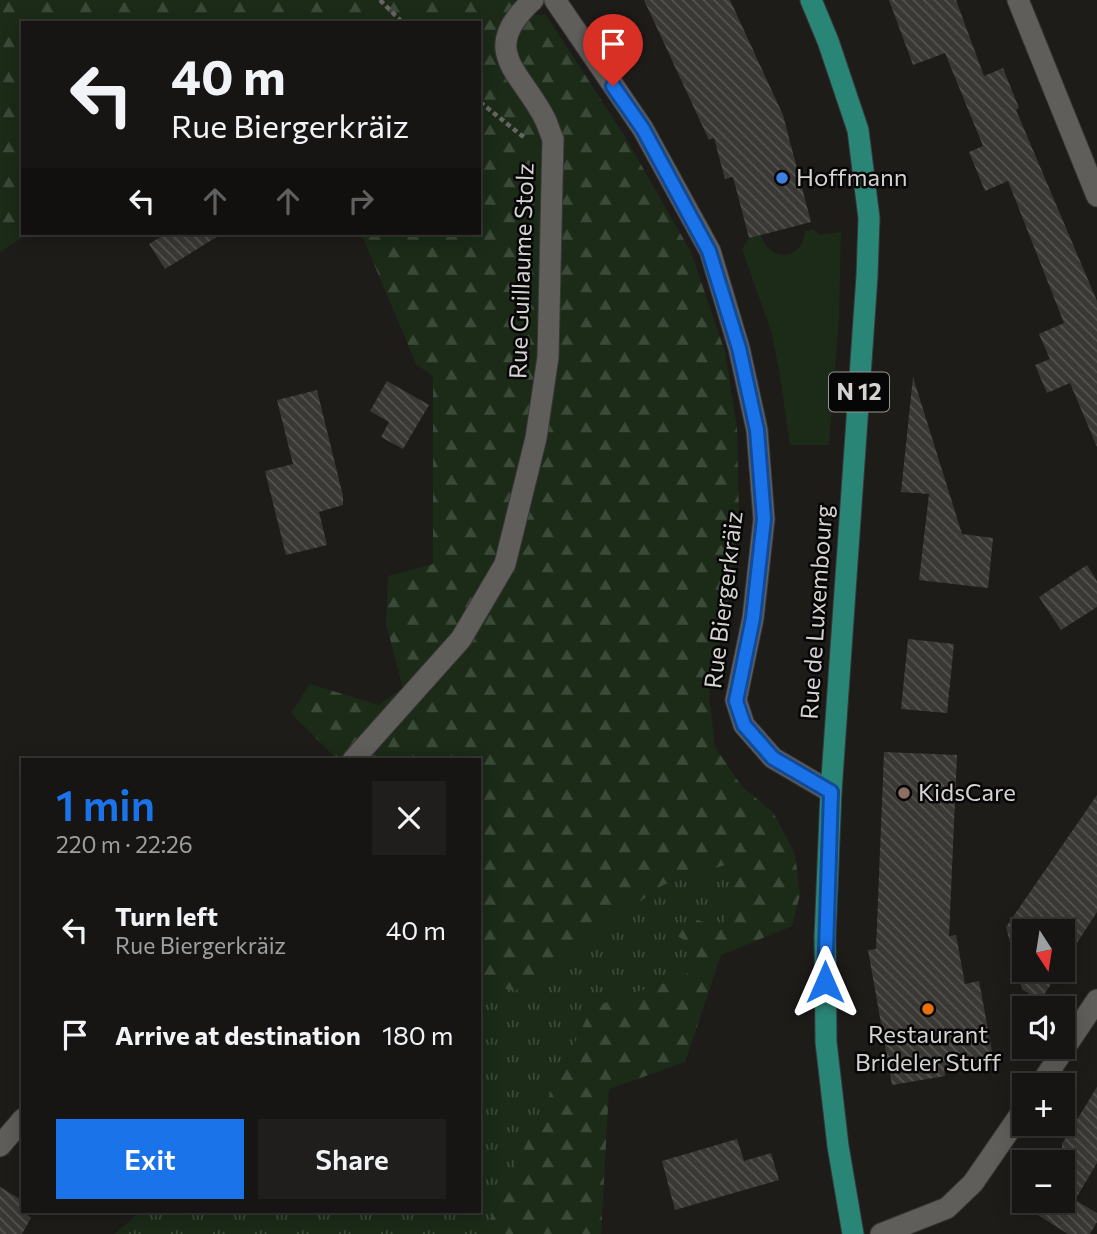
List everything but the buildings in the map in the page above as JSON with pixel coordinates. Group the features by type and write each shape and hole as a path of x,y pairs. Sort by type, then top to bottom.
{"main road":[{"name":"Rue de Luxembourg","path":"811,0 858,130 869,218 831,792 825,937 826,1042 838,1146 853,1234"}],"street":[{"name":"Rue Guillaume Stolz","path":"355,758 461,639 506,564 536,438 548,356 553,139 544,117 516,78 507,58 506,38 517,15 533,0"},
{"name":"Rue Biergerkräiz","path":"555,0 643,129 709,251 739,348 757,430 764,519 753,618 736,701 744,725 773,758 831,792"},
{"path":"1018,0 1097,196"},
{"path":"1048,1073 1097,1000"},
{"path":"0,1146 21,1121"},
{"path":"881,1234 947,1208 973,1183 1012,1126"}],"path":[{"path":"380,0 401,21"},
{"path":"481,103 554,162"}],"green space":[{"path":"0,0 515,0 517,15 546,15 624,135 691,252 725,352 737,428 739,520 728,600 709,696 715,747 742,787 773,812 795,854 800,895 792,926 721,955 685,1062 609,1089 601,1234 483,1234 592,1007 686,976 700,949 670,932 693,918 723,930 737,861 663,885 515,991 481,983 481,758 336,758 291,713 310,684 379,705 403,688 386,624 388,576 433,564 433,376 416,364 362,235 481,235 481,21 21,21 21,235 26,235 0,252"},
{"path":"814,229 819,235 841,232 839,317 829,445 790,445 771,331 742,249 749,238 761,235 771,251 786,255 799,248 805,231"},
{"path":"737,860 723,930 671,932 700,949 686,976 592,1007 483,1234 115,1234 139,1213 481,1213 481,983 515,991 663,885"}],"place":[{"name":"Hoffmann","path":"782,178"},
{"name":"KidsCare","path":"904,793"},
{"name":"Restaurant Brideler Stuff","path":"928,1009"}],"route":[{"path":"613,86 643,129 709,251 739,348 757,430 764,519 753,618 736,701 744,725 773,758 831,792 825,982"}]}
